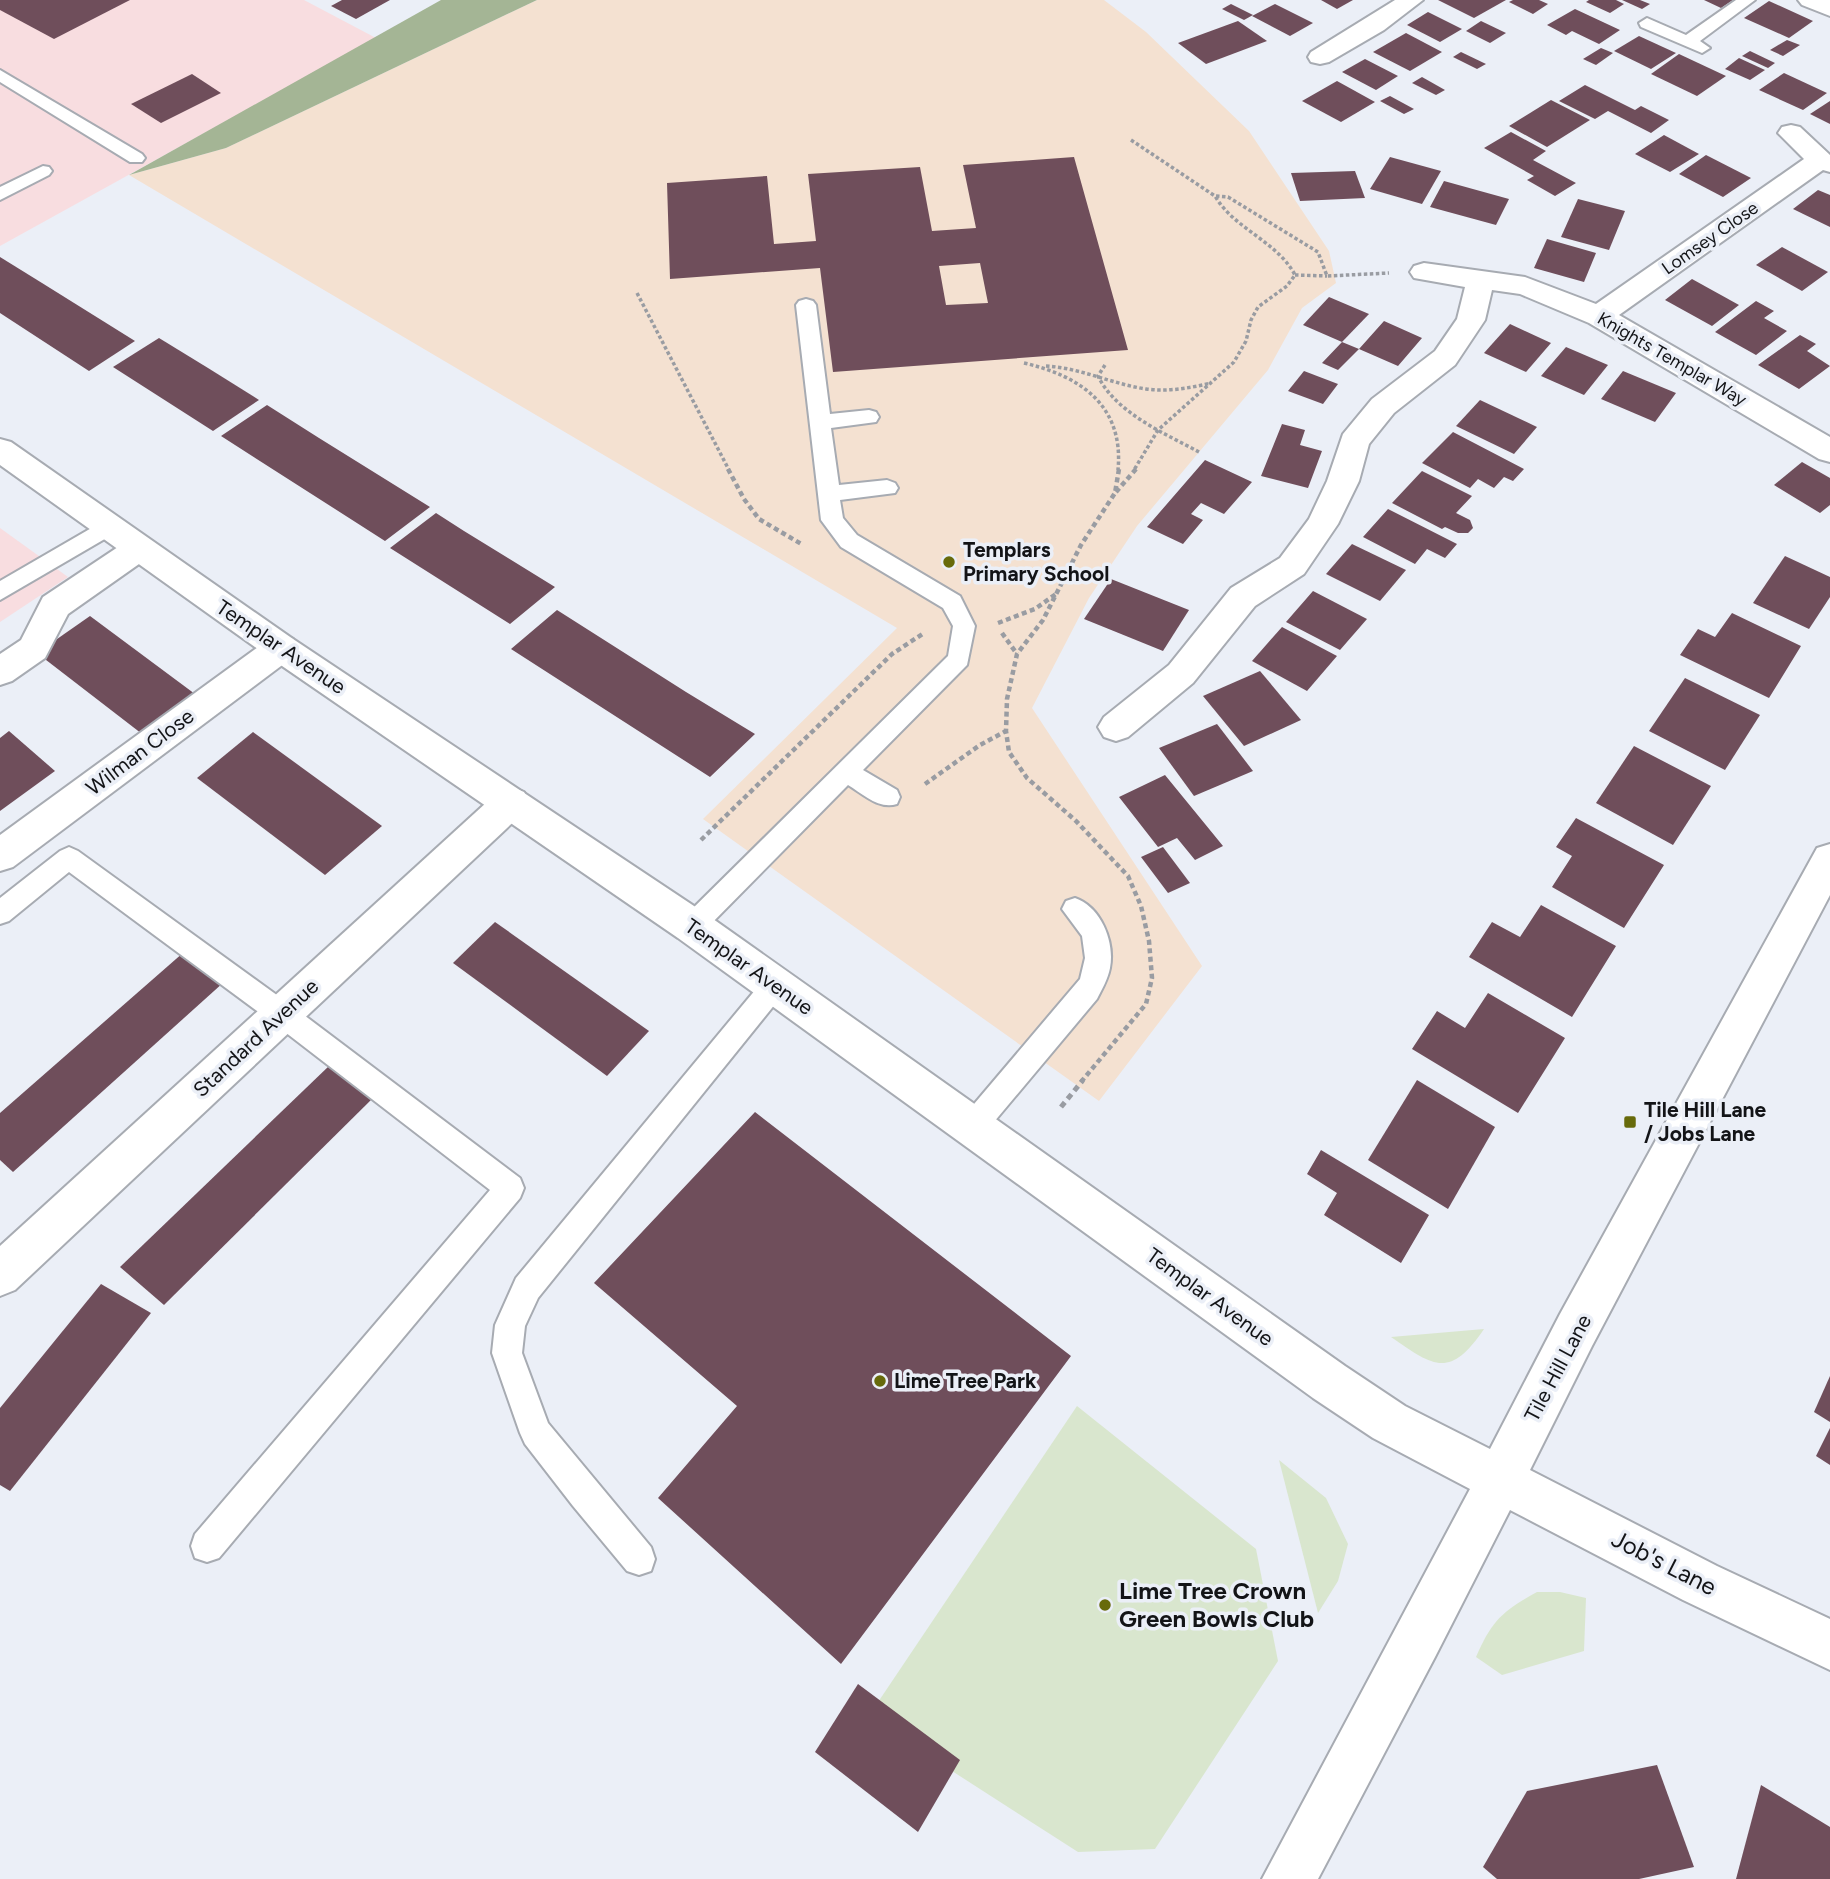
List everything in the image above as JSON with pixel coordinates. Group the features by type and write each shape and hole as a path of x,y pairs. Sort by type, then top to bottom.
{"street":[{"path":"1320,57 1411,0"},
{"path":"1810,0 1830,9"},
{"name":"Lomsey Close","path":"1600,316 1825,162 1791,134"},
{"name":"Knights Templar Way","path":"1424,272 1525,286 1600,316 1830,452"},
{"path":"1116,727 1181,674 1243,597 1292,566 1322,524 1343,481 1354,441 1383,406 1445,358 1471,320 1481,278"},
{"name":"Templar Avenue","path":"0,450 281,648 692,926 1329,1382 1389,1422 1501,1478"},
{"path":"0,672 33,649 55,606 122,538"},
{"name":"Wilman Close","path":"0,856 281,648"},
{"name":"Standard Avenue","path":"0,1275 511,802"},
{"name":"Tile Hill Lane","path":"1289,1879 1418,1640 1576,1330 1830,859"},
{"name":"Job's Lane","path":"1501,1478 1700,1583 1830,1644"}],"lane":[{"path":"1647,23 1696,45 1747,0"},
{"path":"0,75 136,158"},
{"path":"0,194 43,171"},
{"path":"692,926 959,659 964,626 952,602 849,541 832,520 806,305"},
{"path":"819,422 869,417"},
{"path":"829,494 887,488"},
{"path":"0,592 122,538"},
{"path":"846,772 888,797"},
{"path":"0,913 69,858 282,1014 510,1188 206,1546"},
{"path":"973,1126 1088,991 1098,975 1101,955 1087,918 1074,909"},
{"path":"639,1559 536,1433 507,1353 510,1325 527,1288 775,985"}],"path":[{"path":"1131,140 1215,196 1222,208 1287,260 1295,275"},
{"path":"1215,196 1228,197 1318,252 1327,276"},
{"path":"1295,275 1424,272"},
{"path":"1115,493 1130,478 1158,430 1234,362 1246,341 1251,320 1258,307 1287,286 1295,275"},
{"path":"637,293 744,499 759,519 805,546"},
{"path":"1035,365 1063,366 1146,389 1180,390 1212,383"},
{"path":"1105,365 1098,376 1099,383 1130,411 1199,452"},
{"path":"921,623 924,633"},
{"path":"996,624 1017,654"},
{"path":"920,788 980,745 1006,731"}],"shaded area":[{"path":"0,0 304,0 376,38 0,246"},
{"name":"Templars Primary School","path":"537,0 1104,0 1146,32 1249,131 1329,251 1336,283 1302,308 1268,370 1137,526 1089,598 1032,708 1202,966 1099,1101 703,819 897,628 129,175 226,148"},
{"path":"0,528 68,577 0,622"}],"green space":[{"path":"441,0 537,0 226,148 129,175"},
{"path":"1484,1329 1461,1356 1441,1363 1430,1361 1391,1337"},
{"name":"Lime Tree Crown Green Bowls Club","path":"1077,1406 1256,1549 1278,1661 1155,1849 1078,1852 868,1717"},
{"path":"1279,1460 1326,1498 1348,1544 1338,1581 1318,1613"},
{"path":"1537,1592 1560,1592 1586,1598 1584,1651 1502,1675 1476,1657 1493,1625 1515,1605"}],"building":[{"path":"0,0 130,0 54,39 0,10"},
{"path":"342,0 390,0 356,19 331,6"},
{"path":"1321,0 1353,0 1337,9"},
{"path":"1438,0 1506,0 1474,18"},
{"path":"1539,0 1548,4 1533,14 1509,2"},
{"path":"1616,0 1624,4 1610,13 1586,2"},
{"path":"1622,0 1640,0 1650,4 1642,9"},
{"path":"1704,0 1733,0 1721,8"},
{"path":"1769,1 1813,21 1789,38 1744,18"},
{"path":"1231,4 1253,15 1244,20 1222,9"},
{"path":"1275,4 1313,23 1290,36 1252,16"},
{"path":"1575,9 1620,30 1599,44 1572,31 1566,35 1547,25"},
{"path":"1428,12 1462,29 1440,42 1407,25"},
{"path":"1238,21 1267,41 1206,64 1178,43"},
{"path":"1481,21 1506,33 1490,43 1466,31"},
{"path":"1406,33 1442,52 1410,71 1373,52"},
{"path":"1639,36 1676,53 1651,69 1614,51"},
{"path":"1787,40 1800,45 1783,56 1770,50"},
{"path":"1601,48 1613,53 1596,65 1583,59"},
{"path":"1750,51 1775,63 1768,68 1742,56"},
{"path":"1461,52 1486,64 1477,69 1453,57"},
{"path":"1679,54 1726,76 1697,96 1651,74"},
{"path":"1739,58 1765,70 1750,80 1725,69"},
{"path":"1365,59 1398,76 1376,90 1342,72"},
{"path":"1784,73 1827,93 1803,110 1759,90"},
{"path":"192,74 221,93 161,123 131,104"},
{"path":"1422,77 1445,90 1436,95 1412,83"},
{"path":"1337,81 1375,102 1341,122 1302,101"},
{"path":"1585,85 1635,110 1641,106 1669,120 1651,133 1608,111 1595,119 1559,101"},
{"path":"1390,96 1414,109 1404,114 1380,101"},
{"path":"1551,100 1590,120 1547,147 1509,126"},
{"path":"1830,101 1830,124 1810,114"},
{"path":"1511,132 1546,151 1533,160 1576,183 1555,196 1527,180 1534,176 1484,148"},
{"path":"1664,135 1699,154 1670,172 1635,154"},
{"path":"1706,155 1751,178 1723,197 1679,174"},
{"path":"1074,157 1128,350 833,372 820,268 670,279 667,183 767,176 774,244 816,241 808,174 920,167 932,231 976,228 963,165","holes":["980,263 988,303 946,305 939,266"]},
{"path":"1390,157 1441,171 1422,204 1370,189"},
{"path":"1355,171 1365,198 1300,201 1291,173"},
{"path":"1444,181 1509,199 1496,225 1430,207"},
{"path":"1818,190 1830,195 1830,227 1793,209"},
{"path":"1578,199 1625,211 1609,250 1561,237"},
{"path":"1547,239 1596,253 1584,282 1534,268"},
{"path":"1782,247 1828,272 1802,291 1756,265"},
{"path":"0,257 135,341 89,371 0,313"},
{"path":"1692,279 1739,305 1712,326 1665,300"},
{"path":"1329,297 1369,314 1342,342 1303,325"},
{"path":"1756,301 1774,311 1764,318 1787,331 1756,355 1715,332"},
{"path":"1384,321 1422,338 1398,366 1359,349"},
{"path":"1510,324 1551,343 1526,372 1484,353"},
{"path":"1800,335 1816,344 1807,351 1830,366 1799,389 1758,365"},
{"path":"159,338 259,400 213,431 113,367"},
{"path":"1342,342 1359,349 1338,370 1322,363"},
{"path":"1566,347 1608,365 1584,395 1541,376"},
{"path":"1304,371 1338,384 1323,404 1288,391"},
{"path":"1623,371 1676,393 1655,422 1601,399"},
{"path":"1480,400 1537,427 1514,454 1456,426"},
{"path":"267,405 430,507 385,541 221,436"},
{"path":"1282,424 1305,430 1300,445 1322,451 1308,488 1261,476"},
{"path":"1453,432 1524,469 1513,481 1504,477 1494,488 1478,479 1470,488 1422,463"},
{"path":"1205,460 1252,482 1224,514 1201,503 1191,514 1203,520 1183,544 1147,527"},
{"path":"1802,462 1830,478 1830,505 1820,513 1774,485"},
{"path":"1422,471 1472,496 1456,513 1470,520 1473,528 1468,533 1458,533 1445,527 1442,529 1392,503"},
{"path":"1388,509 1457,544 1445,558 1427,549 1415,564 1363,537"},
{"path":"436,513 555,587 510,624 390,548"},
{"path":"1352,544 1406,570 1380,601 1326,574"},
{"path":"1785,556 1830,577 1830,597 1809,629 1753,603"},
{"path":"1111,579 1189,610 1163,651 1084,619"},
{"path":"1313,591 1367,619 1340,650 1286,622"},
{"path":"557,610 755,734 710,777 511,649"},
{"path":"1732,613 1801,646 1769,698 1680,655 1698,629 1715,637"},
{"path":"90,616 199,697 146,737 37,653"},
{"path":"1282,627 1337,656 1307,691 1252,661"},
{"path":"1260,671 1301,720 1244,746 1203,696"},
{"path":"1685,678 1760,715 1725,770 1649,731"},
{"path":"1217,724 1253,771 1194,796 1159,748"},
{"path":"9,731 55,771 0,811 0,738"},
{"path":"253,732 382,826 325,875 197,778"},
{"path":"1634,746 1711,786 1673,845 1596,803"},
{"path":"1165,775 1223,846 1195,860 1177,838 1158,847 1119,797"},
{"path":"1576,818 1664,865 1624,928 1552,887 1572,856 1556,847"},
{"path":"1163,847 1190,883 1168,893 1141,857"},
{"path":"1541,905 1616,946 1572,1017 1469,957 1492,922 1520,937"},
{"path":"495,922 649,1031 607,1076 453,963"},
{"path":"184,952 224,982 13,1172 0,1160 0,1113"},
{"path":"1488,993 1565,1038 1518,1113 1412,1049 1437,1011 1465,1028"},
{"path":"330,1065 373,1098 164,1305 120,1267"},
{"path":"1417,1080 1495,1127 1448,1209 1368,1160"},
{"name":"Lime Tree Park","path":"755,1112 1071,1356 841,1664 658,1498 737,1406 594,1283"},
{"path":"1321,1150 1429,1215 1401,1263 1324,1215 1337,1193 1307,1174"},
{"path":"101,1284 151,1313 10,1491 0,1485 0,1408"},
{"path":"1830,1376 1830,1422 1814,1412"},
{"path":"1830,1428 1830,1465 1816,1456"},
{"path":"858,1684 960,1760 918,1832 815,1752"},
{"path":"1657,1765 1694,1867 1639,1879 1497,1879 1483,1867 1527,1791"},
{"path":"1761,1785 1830,1827 1830,1879 1736,1879"}],"place":[{"name":"Templars Primary School","path":"949,562"},
{"name":"Tile Hill Lane / Jobs Lane","path":"1630,1122"},
{"name":"Lime Tree Park","path":"880,1381"},
{"name":"Lime Tree Crown Green Bowls Club","path":"1105,1605"}]}
